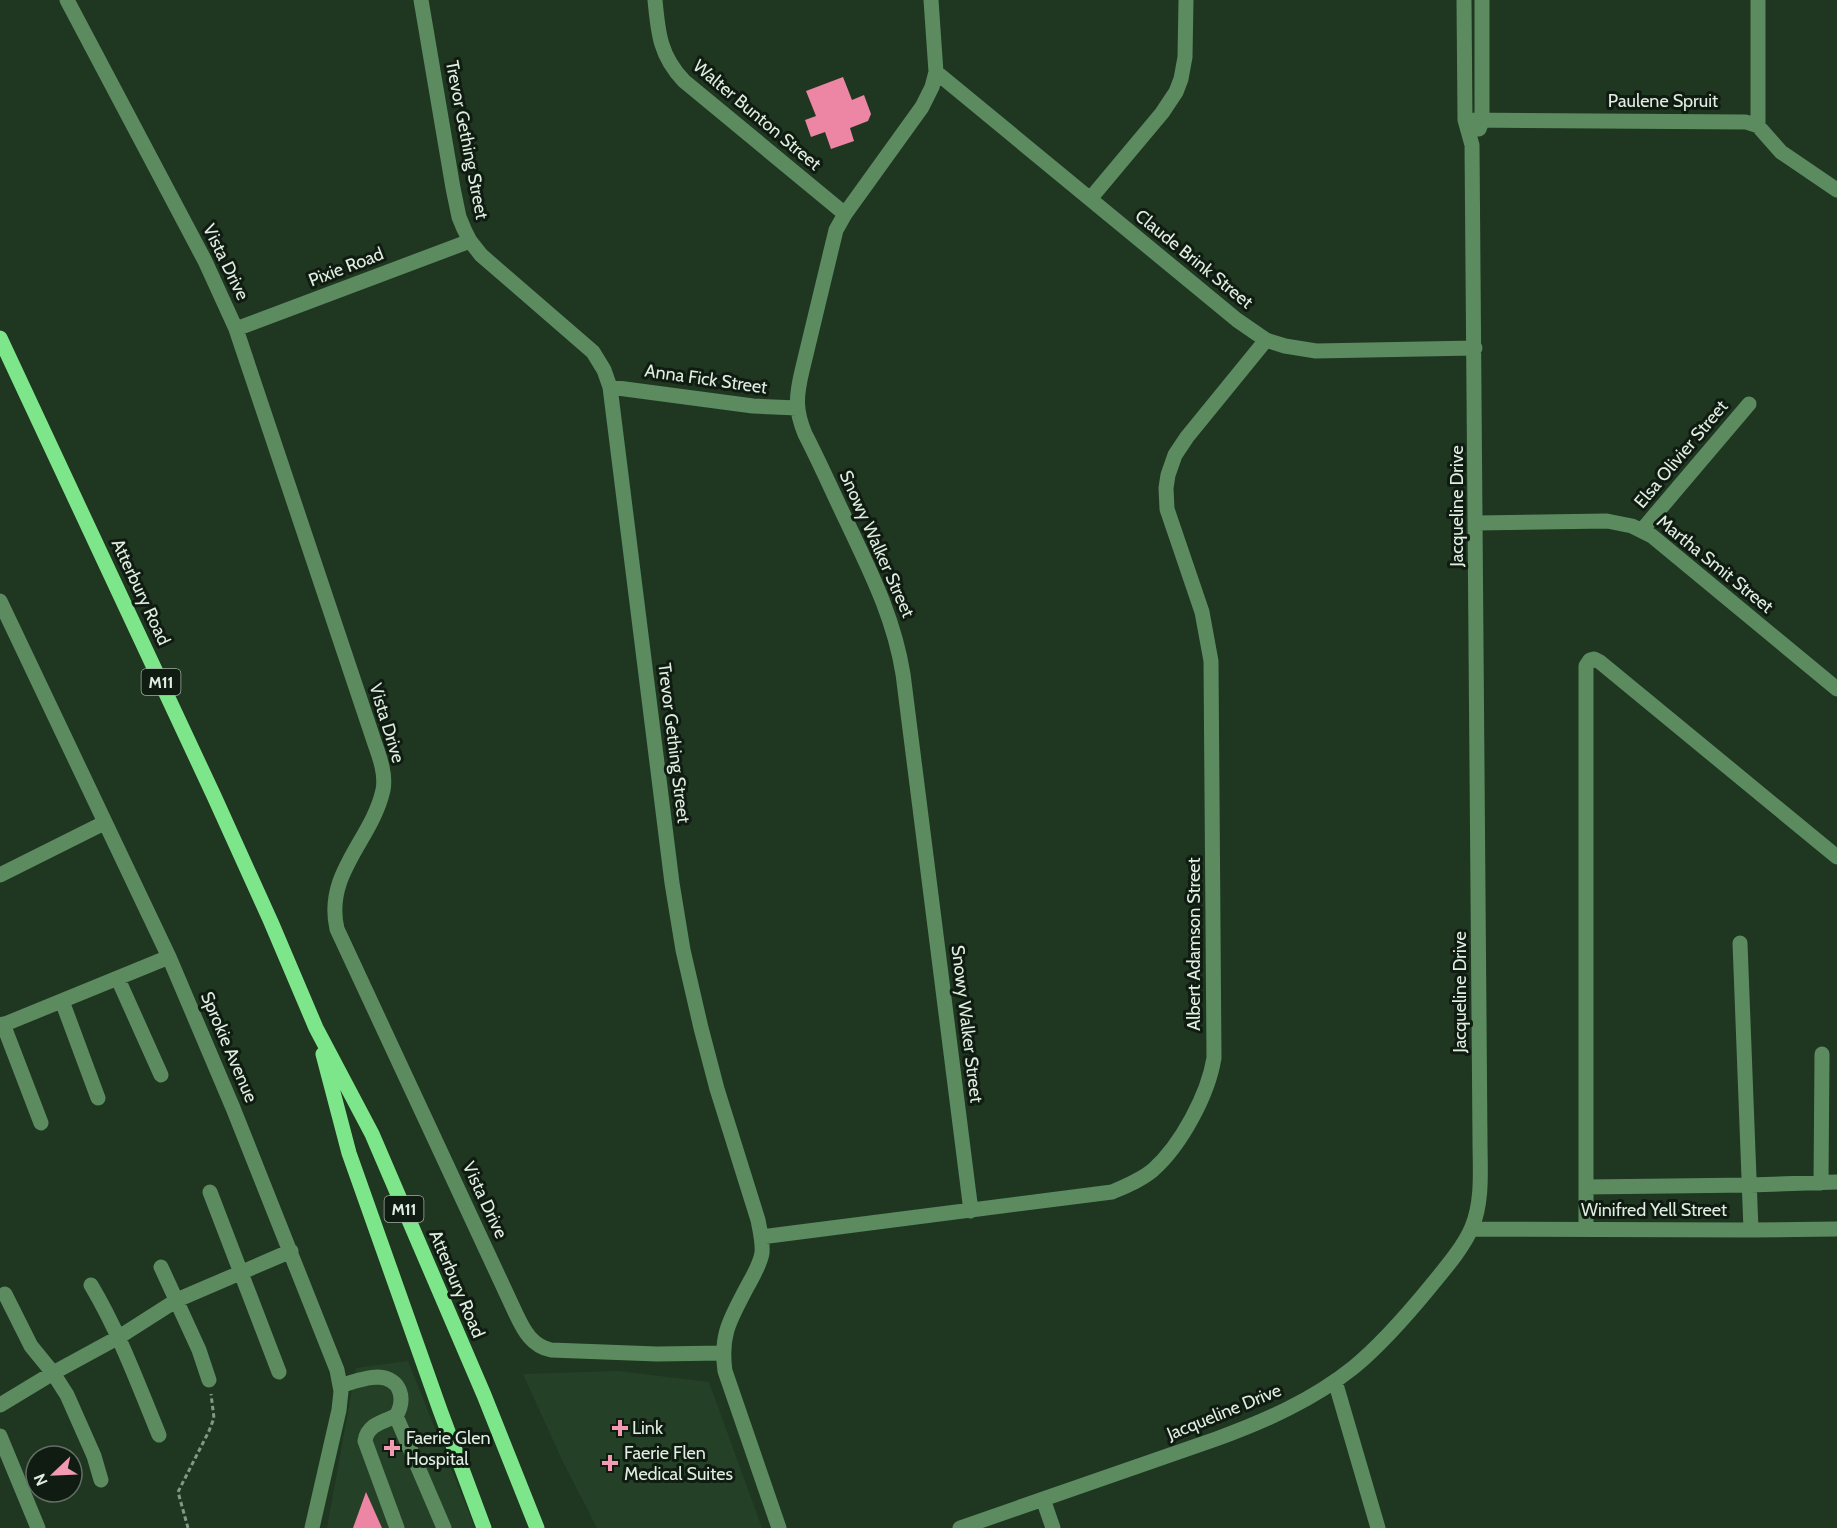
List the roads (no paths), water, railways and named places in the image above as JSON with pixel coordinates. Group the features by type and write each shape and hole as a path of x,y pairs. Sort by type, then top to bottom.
{"main road":[{"name":"Atterbury Road","path":"0,338 180,721 316,1028 372,1134 484,1395 537,1528"},
{"name":"Atterbury Road","path":"316,1028 349,1153 484,1528"}],"street":[{"name":"Vista Drive","path":"67,0 205,261 236,329 382,769 383,789 376,809 343,873 334,900 337,929 516,1314 532,1341 551,1350 657,1354 723,1353"},
{"name":"Trevor Gething Street","path":"421,0 453,188 459,217 470,242 490,264 593,352 604,370 610,387 671,872 683,950 710,1064 758,1220 761,1237 760,1260 727,1329 723,1353 727,1380 778,1528"},
{"name":"Walter Bunton Street","path":"655,0 661,46 674,71 845,214"},
{"name":"Snowy Walker Street","path":"931,0 936,72 932,87 922,107 836,230 798,390 797,408 805,434 875,581 898,646 971,1211"},
{"path":"1090,199 1162,113 1178,88 1185,57 1186,0"},
{"name":"Jacqueline Drive","path":"960,1528 1250,1427 1291,1408 1335,1381 1371,1351 1406,1315 1448,1265 1472,1229 1480,1182 1475,348 1473,145 1465,120 1464,0"},
{"name":"Jacqueline Drive","path":"1473,145 1482,121 1482,0"},
{"path":"1758,0 1758,126 1781,152 1837,190"},
{"name":"Claude Brink Street","path":"936,72 1237,320 1266,340 1316,351 1475,348"},
{"name":"Paulene Spruit","path":"1465,120 1736,121 1758,126"},
{"name":"Pixie Road","path":"236,329 470,242"},
{"name":"Albert Adamson Street","path":"761,1237 1105,1193 1135,1182 1152,1170 1172,1149 1195,1112 1210,1078 1215,1042 1211,661 1202,612 1167,508 1166,488 1170,466 1180,446 1266,340"},
{"name":"Anna Fick Street","path":"610,387 742,405 797,408"},
{"name":"Elsa Olivier Street","path":"1642,530 1749,404"},
{"name":"Martha Smit Street","path":"1476,523 1607,521 1623,523 1642,530 1837,689"},
{"name":"Sprokie Avenue","path":"0,601 169,957 216,1066 337,1370 340,1386 339,1410 312,1528"},
{"path":"1586,1229 1586,666 1590,660 1600,662 1837,857"},
{"path":"0,874 104,824"},
{"path":"1740,944 1751,1230"},
{"path":"41,1123 2,1025 169,957"},
{"path":"118,979 161,1075"},
{"path":"62,1001 98,1098"},
{"path":"1821,1183 1822,1054"},
{"path":"1586,1187 1837,1182"},
{"path":"210,1192 279,1372"},
{"name":"Winifred Yell Street","path":"1472,1229 1837,1229"},
{"path":"0,1405 53,1372 119,1337 177,1300 291,1251"},
{"path":"161,1267 199,1350 209,1380"},
{"path":"91,1285 119,1337 159,1435"},
{"path":"5,1294 31,1346 53,1372 76,1412 101,1480"},
{"path":"340,1386 376,1377 391,1381 402,1395 396,1416 374,1425 369,1430 365,1441 397,1528"},
{"path":"1335,1381 1378,1528"},
{"path":"396,1416 444,1528"},
{"path":"0,1436 38,1528"},
{"path":"1043,1499 1053,1528"}],"place":[{"name":"Link","path":"620,1428"},
{"name":"Faerie Glen Hospital","path":"392,1448"},
{"name":"Faerie Flen Medical Suites","path":"610,1463"}]}
